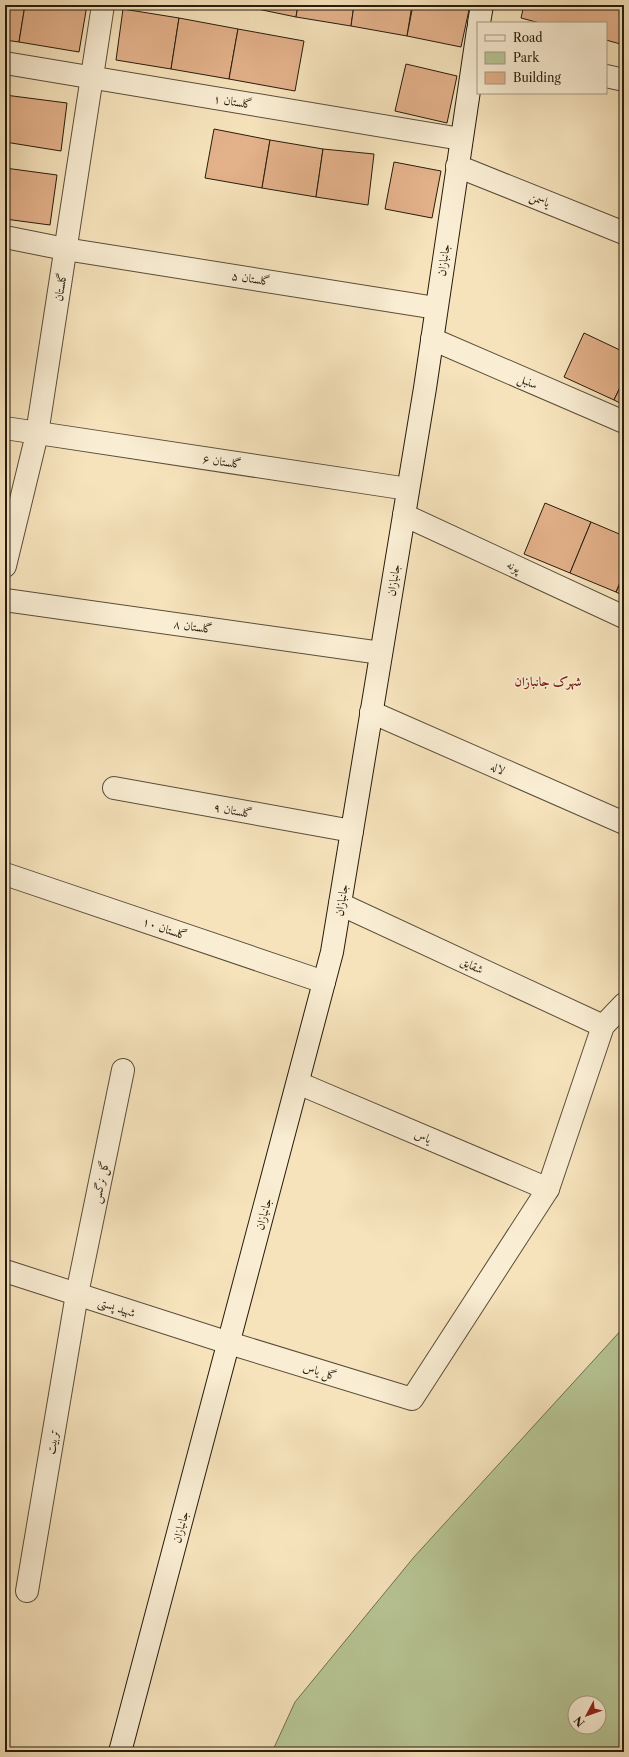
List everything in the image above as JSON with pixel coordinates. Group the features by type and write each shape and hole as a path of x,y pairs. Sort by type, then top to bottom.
{"street":[{"name":"گلستان","path":"5,566 37,434 103,5"},
{"name":"جانبازان","path":"480,22 482,5"},
{"name":"جانبازان","path":"120,1752 332,952 404,515 477,41"},
{"name":"گلستان ۱","path":"5,63 461,139"},
{"path":"607,76 624,80"},
{"name":"یاسمن","path":"457,166 624,233"},
{"name":"گلستان ۵","path":"5,237 436,308"},
{"name":"سنبل","path":"432,339 624,422"},
{"name":"گلستان ۶","path":"5,428 408,489"},
{"name":"پونه","path":"404,515 624,617"},
{"name":"گلستان ۸","path":"5,600 381,653"},
{"name":"لاله","path":"371,712 624,823"},
{"name":"گلستان ۹","path":"114,788 352,831"},
{"name":"گلستان ۱۰","path":"5,874 324,982"},
{"name":"شقایق","path":"340,904 603,1026"},
{"path":"548,1189 603,1026 624,1004"},
{"name":"گل نرگس","path":"77,1294 123,1070"},
{"name":"یاس","path":"298,1083 548,1189"},
{"name":"گل یاس","path":"229,1343 412,1399 548,1189"},
{"name":"شهید پستی","path":"5,1270 229,1343"},
{"name":"تربیت","path":"27,1591 77,1294"}],"green space":[{"path":"624,1327 624,1752 272,1752 295,1702 414,1557"}],"building":[{"path":"5,5 25,5 19,42 5,40"},
{"path":"25,5 87,5 79,52 19,42"},
{"path":"238,5 298,5 296,17"},
{"path":"298,5 354,5 351,26 296,17"},
{"path":"354,5 412,5 407,36 351,26"},
{"path":"413,5 470,5 461,47 407,36"},
{"path":"524,5 624,5 624,45 607,40 607,22 536,22 521,18"},
{"path":"123,9 179,18 171,69 116,60"},
{"path":"179,18 238,29 229,79 171,69"},
{"path":"238,29 304,41 295,91 229,79"},
{"path":"406,64 457,76 447,123 395,111"},
{"path":"5,95 67,103 61,151 5,142"},
{"path":"214,129 270,140 262,188 205,178"},
{"path":"270,140 323,149 316,197 262,188"},
{"path":"323,149 374,154 368,205 316,197"},
{"path":"394,162 441,171 432,218 385,209"},
{"path":"5,168 57,175 50,225 5,219"},
{"path":"584,333 624,352 624,379 614,400 564,377"},
{"path":"624,379 624,405 614,400"},
{"path":"545,503 591,522 570,573 524,554"},
{"path":"591,522 624,536 624,573 616,592 570,573"},
{"path":"624,576 624,596 616,592"}],"district":[{"name":"شهرک جانبازان","path":"548,681"}]}
